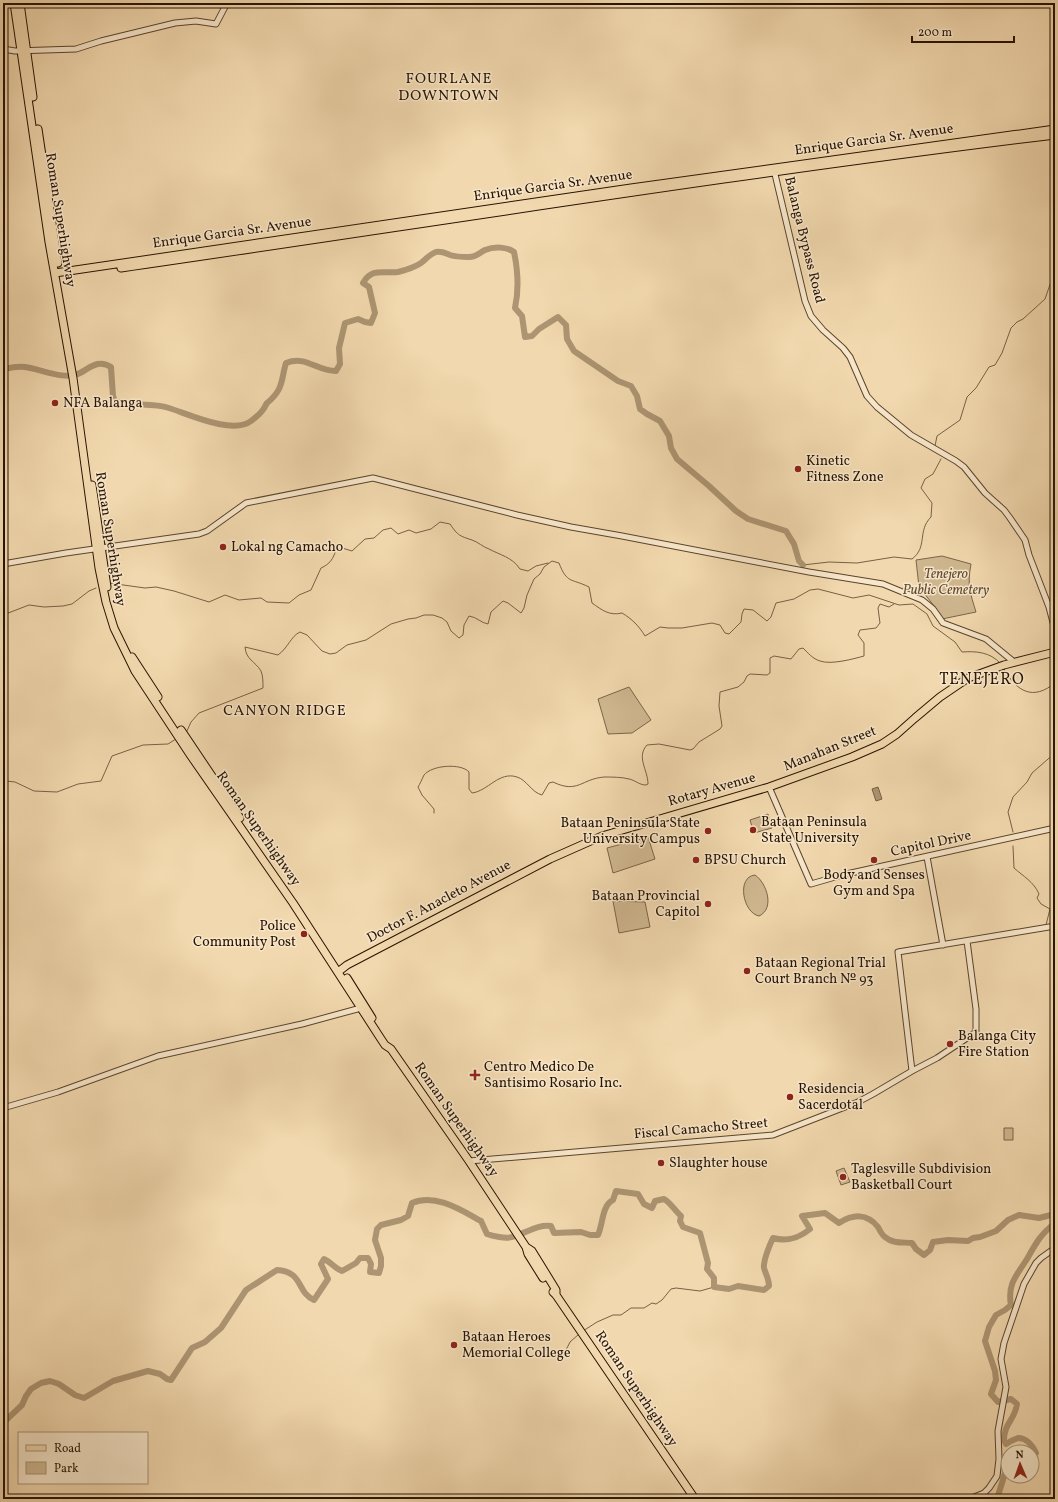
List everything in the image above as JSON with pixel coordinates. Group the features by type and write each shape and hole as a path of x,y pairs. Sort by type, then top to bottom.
{"main road":[{"name":"Roman Superhighway","path":"14,3 24,51"},
{"name":"Roman Superhighway","path":"20,3 24,51 49,242 57,275 72,363 91,514 99,548 103,589 114,628 135,671 185,741 389,1043 391,1049 470,1162 526,1247 528,1254 552,1292 556,1294 695,1499"},
{"name":"Enrique Garcia Sr. Avenue","path":"57,275 632,190 976,142 1055,129"},
{"name":"Enrique Garcia Sr. Avenue","path":"976,142 1055,135"},
{"name":"Manahan Street","path":"769,787 852,757 882,744 897,734 918,715 955,686 985,671 1001,665 1055,652"},
{"name":"Rotary Avenue","path":"550,859 602,836 769,787"},
{"name":"Doctor F. Anacleto Avenue","path":"339,971 347,965 550,859"},
{"name":"Roman Superhighway","path":"339,971 385,1045 391,1049"}],"street":[{"path":"3,49 24,51 76,50 101,41 175,23 196,21 216,24 227,3"},
{"name":"Balanga Bypass Road","path":"774,170 805,301 811,316 850,357 867,396 877,407 911,434 956,460 964,467 985,493 1004,510 1025,540 1055,630"},
{"path":"3,564 205,532 245,503 373,478 517,515 571,527 637,538 809,572 883,584 922,600 933,609 943,623 986,639 1014,662"},
{"name":"Capitol Drive","path":"769,787 811,884 842,875 1055,829"},
{"path":"927,857 943,945"},
{"path":"912,1071 898,952 1055,926"},
{"name":"Fiscal Camacho Street","path":"470,1162 773,1135 858,1102 937,1058 976,1032 976,1009 967,941"},
{"path":"3,1108 58,1092 158,1056 302,1024 361,1008"},
{"path":"969,1499 984,1493 997,1476 999,1459 998,1431 1006,1384 1002,1354 1012,1316 1024,1284 1036,1263 1055,1248"}],"green space":[{"name":"Tenejero Public Cemetery","path":"942,556 971,564 969,578 970,589 976,612 942,619 935,607 919,587 916,560"},
{"path":"629,687 651,720 632,733 608,734 598,699"},
{"path":"768,814 772,828 754,833 750,820"},
{"path":"648,837 655,859 613,873 607,848"},
{"path":"755,875 763,884 768,896 767,908 764,913 759,916 749,909 744,895 745,882 749,877"},
{"path":"613,901 645,902 650,927 619,933"},
{"path":"1004,1128 1013,1128 1013,1140 1004,1140"},
{"name":"Taglesville Subdivision Basketball Court","path":"844,1168 850,1182 841,1185 836,1171"}],"shaded area":[{"path":"878,787 882,799 876,801 872,789"}],"waterway":[{"path":"3,369 25,367 67,376 80,373 91,366 103,364 111,367 113,396 115,401 128,404 162,406 222,425 243,425 258,415 277,393 286,363 299,361 323,369 336,371 340,364 339,348 345,323 358,319 371,323 375,313 369,287 363,283 370,275 379,272 398,272 407,269 421,263 436,252 442,252 455,256 471,257 476,256 485,250 504,248 514,252 518,280 515,308 522,316 525,337 532,336 539,329 558,317 566,325 567,339 574,351 618,381 631,386 637,396 640,409 660,421 669,436 671,448 677,459 736,511 748,519 786,531 794,544 799,561 803,565"},
{"path":"935,446 937,436 960,420 967,397 976,388 989,367 995,365 1002,353 1011,328 1045,299 1055,270"},
{"path":"803,565 829,562 857,563 894,557 912,559 920,549 924,528 931,517 932,503 921,488 925,479 933,474 941,459"},
{"path":"109,583 145,588 156,587 209,602 225,595 239,600 261,598 267,602 289,603 299,595 311,590 321,568 331,561 336,550 342,548 352,551 365,539 374,538 383,530 391,528 398,534 409,530 416,533 431,529 440,522 450,524 455,531 465,538 510,559 520,569 528,571 536,566 548,563"},
{"path":"186,733 191,722 199,713 263,688 263,677 261,671 249,658 245,647 278,655 294,636 300,632 307,635 322,651 330,654 336,653 347,645 366,640 391,624 424,615 433,615 442,618 447,622 451,631 459,638 463,635 464,625 469,616 488,624 491,612 503,601 521,613 534,579 540,574 544,567 552,561 559,563 562,570 570,580 589,587 592,603 609,613 622,613 635,623 645,636 660,627 682,628 712,623 720,625 725,633 729,634 741,622 744,609 753,610 767,621 771,617 776,603 794,599 810,590 818,589 853,598 869,595 899,605 913,604 927,614 933,626 955,642 962,652 987,654 992,656 1000,663"},
{"path":"3,615 29,605 44,607 72,604 89,591 96,588"},
{"path":"434,813 434,809 422,795 418,787 424,775 433,769 446,766 460,767 469,772 469,789 472,793 483,789 499,779 511,776 517,777 524,781 542,795 549,783 553,782 568,787 604,777 626,778 646,785 648,784 648,779 642,759 647,745 659,744 690,750 693,749 699,742 720,729 722,726 719,706 720,692 738,687 750,674 767,675 770,673 770,658 774,656 791,659 799,649 803,648 815,659 825,662 842,661 864,656 864,643 858,635 860,630 876,628 880,623 878,608 880,604 889,607 894,604"},
{"path":"1004,669 1014,683 1020,688 1033,693 1047,689 1055,683"},
{"path":"3,782 15,782 34,791 57,792 78,784 101,781 112,756 143,745 168,744 176,739"},
{"path":"1013,832 1008,812 1013,797 1027,782 1032,773 1055,753"},
{"path":"1013,846 1014,868 1034,886 1039,894 1037,898 1041,904 1050,909 1046,925"},
{"path":"3,1423 22,1405 31,1389 41,1383 50,1381 59,1384 75,1395 84,1398 113,1381 148,1371 160,1374 171,1380 192,1348 205,1342 221,1328 246,1290 277,1270 292,1274 304,1292 314,1300 328,1279 321,1264 324,1259 342,1271 356,1263 360,1258 368,1258 371,1264 370,1272 379,1273 381,1258 375,1240 377,1229 381,1225 401,1220 408,1216 412,1203 421,1200 439,1201 448,1204 481,1221 487,1234 509,1238 541,1226 551,1226 554,1233 581,1232 590,1235 598,1235 605,1210 609,1202 613,1200 616,1191 638,1194 644,1204 652,1208 655,1201 664,1199 681,1216 680,1221 683,1227 700,1233 708,1263 707,1269 714,1278 714,1287 729,1289 738,1286 764,1290 769,1286 764,1268 773,1238 784,1240 793,1238 802,1235 810,1229 802,1216 825,1213 839,1223 849,1218 860,1216 865,1217 874,1222 883,1235 888,1239 895,1242 912,1243 916,1249 924,1255 930,1250 933,1242 948,1240 968,1241 996,1231 1008,1220 1019,1215 1039,1218 1055,1214"},
{"path":"1006,1444 1004,1434 1014,1414 1017,1404 1011,1399 998,1402 991,1394 996,1380 995,1371 985,1341 989,1327 996,1315 1011,1305 1010,1291 1016,1275 1033,1248 1046,1231 1055,1223"},
{"path":"583,1331 597,1322 613,1315 621,1315 631,1308 644,1308 652,1303 656,1304 662,1300 671,1289 676,1288 700,1291 714,1287"},
{"path":"562,1358 570,1342 579,1334"},
{"path":"1006,1444 1021,1438 1030,1444"},
{"path":"997,1499 1002,1484"}],"place":[{"name":"NFA Balanga","path":"55,403"},
{"name":"Kinetic Fitness Zone","path":"798,469"},
{"name":"Lokal ng Camacho","path":"223,547"},
{"name":"Bataan Peninsula State University","path":"753,830"},
{"name":"Bataan Peninsula State University Campus","path":"708,831"},
{"name":"BPSU Church","path":"696,860"},
{"name":"Body and Senses Gym and Spa","path":"874,860"},
{"name":"Bataan Provincial Capitol","path":"708,904"},
{"name":"Police Community Post","path":"304,934"},
{"name":"Bataan Regional Trial Court Branch № 93","path":"747,971"},
{"name":"Balanga City Fire Station","path":"950,1044"},
{"name":"Centro Medico De Santisimo Rosario Inc.","path":"475,1075"},
{"name":"Residencia Sacerdotal","path":"790,1097"},
{"name":"Slaughter house","path":"661,1163"},
{"name":"Taglesville Subdivision Basketball Court","path":"843,1177"},
{"name":"Bataan Heroes Memorial College","path":"454,1345"}],"district":[{"name":"FOURLANE DOWNTOWN","path":"449,88"},
{"name":"TENEJERO","path":"982,680"},
{"name":"CANYON RIDGE","path":"285,711"}]}
